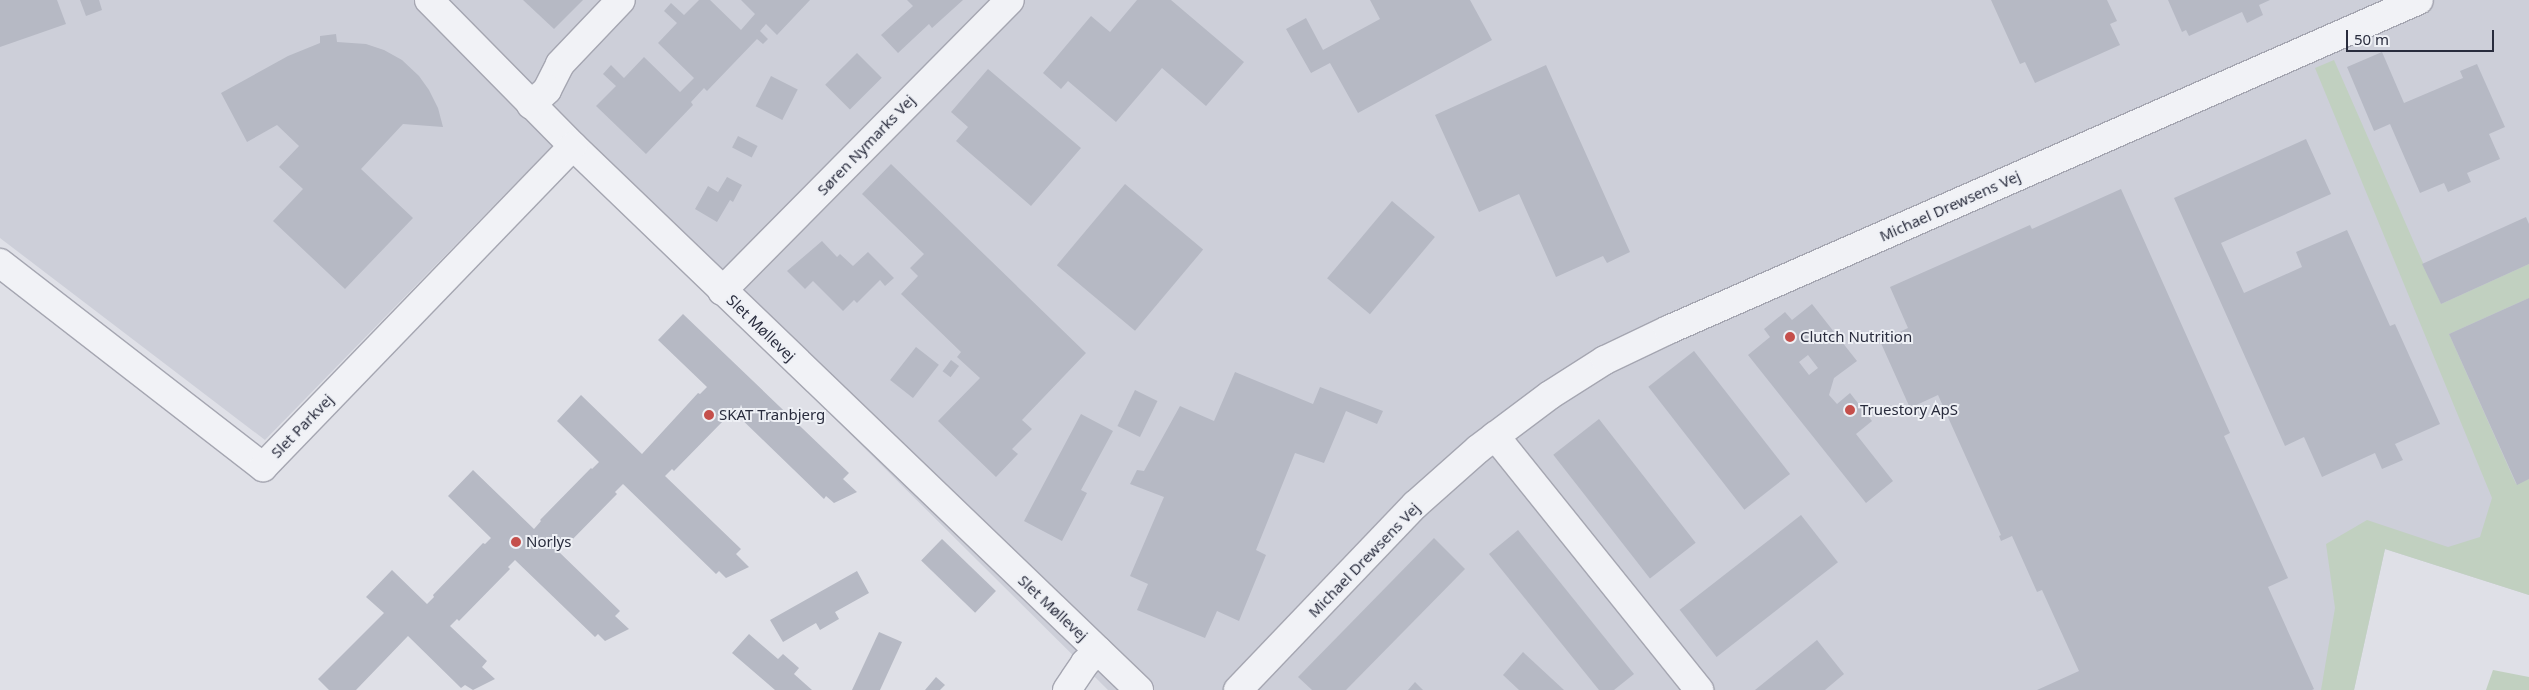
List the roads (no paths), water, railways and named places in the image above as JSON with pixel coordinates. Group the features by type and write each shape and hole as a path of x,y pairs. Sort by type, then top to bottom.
{"street":[{"name":"Slet Møllevej","path":"429,0 531,105 722,291 1139,690"},
{"path":"531,105 547,90 560,64 621,0"},
{"name":"Søren Nymarks Vej","path":"722,291 1010,0"},
{"name":"Michael Drewsens Vej","path":"1238,690 1416,505 1495,436 1550,395 1605,360 1668,330 2420,0"},
{"name":"Slet Parkvej","path":"0,263 263,467 573,146"},
{"path":"1495,436 1699,690"},
{"name":"Slet Møllevej","path":"1066,690 1085,662 1098,651"}],"place":[{"name":"Clutch Nutrition","path":"1790,337"},
{"name":"Truestory ApS","path":"1850,410"},
{"name":"SKAT Tranbjerg","path":"709,415"},
{"name":"Norlys","path":"516,542"}]}
